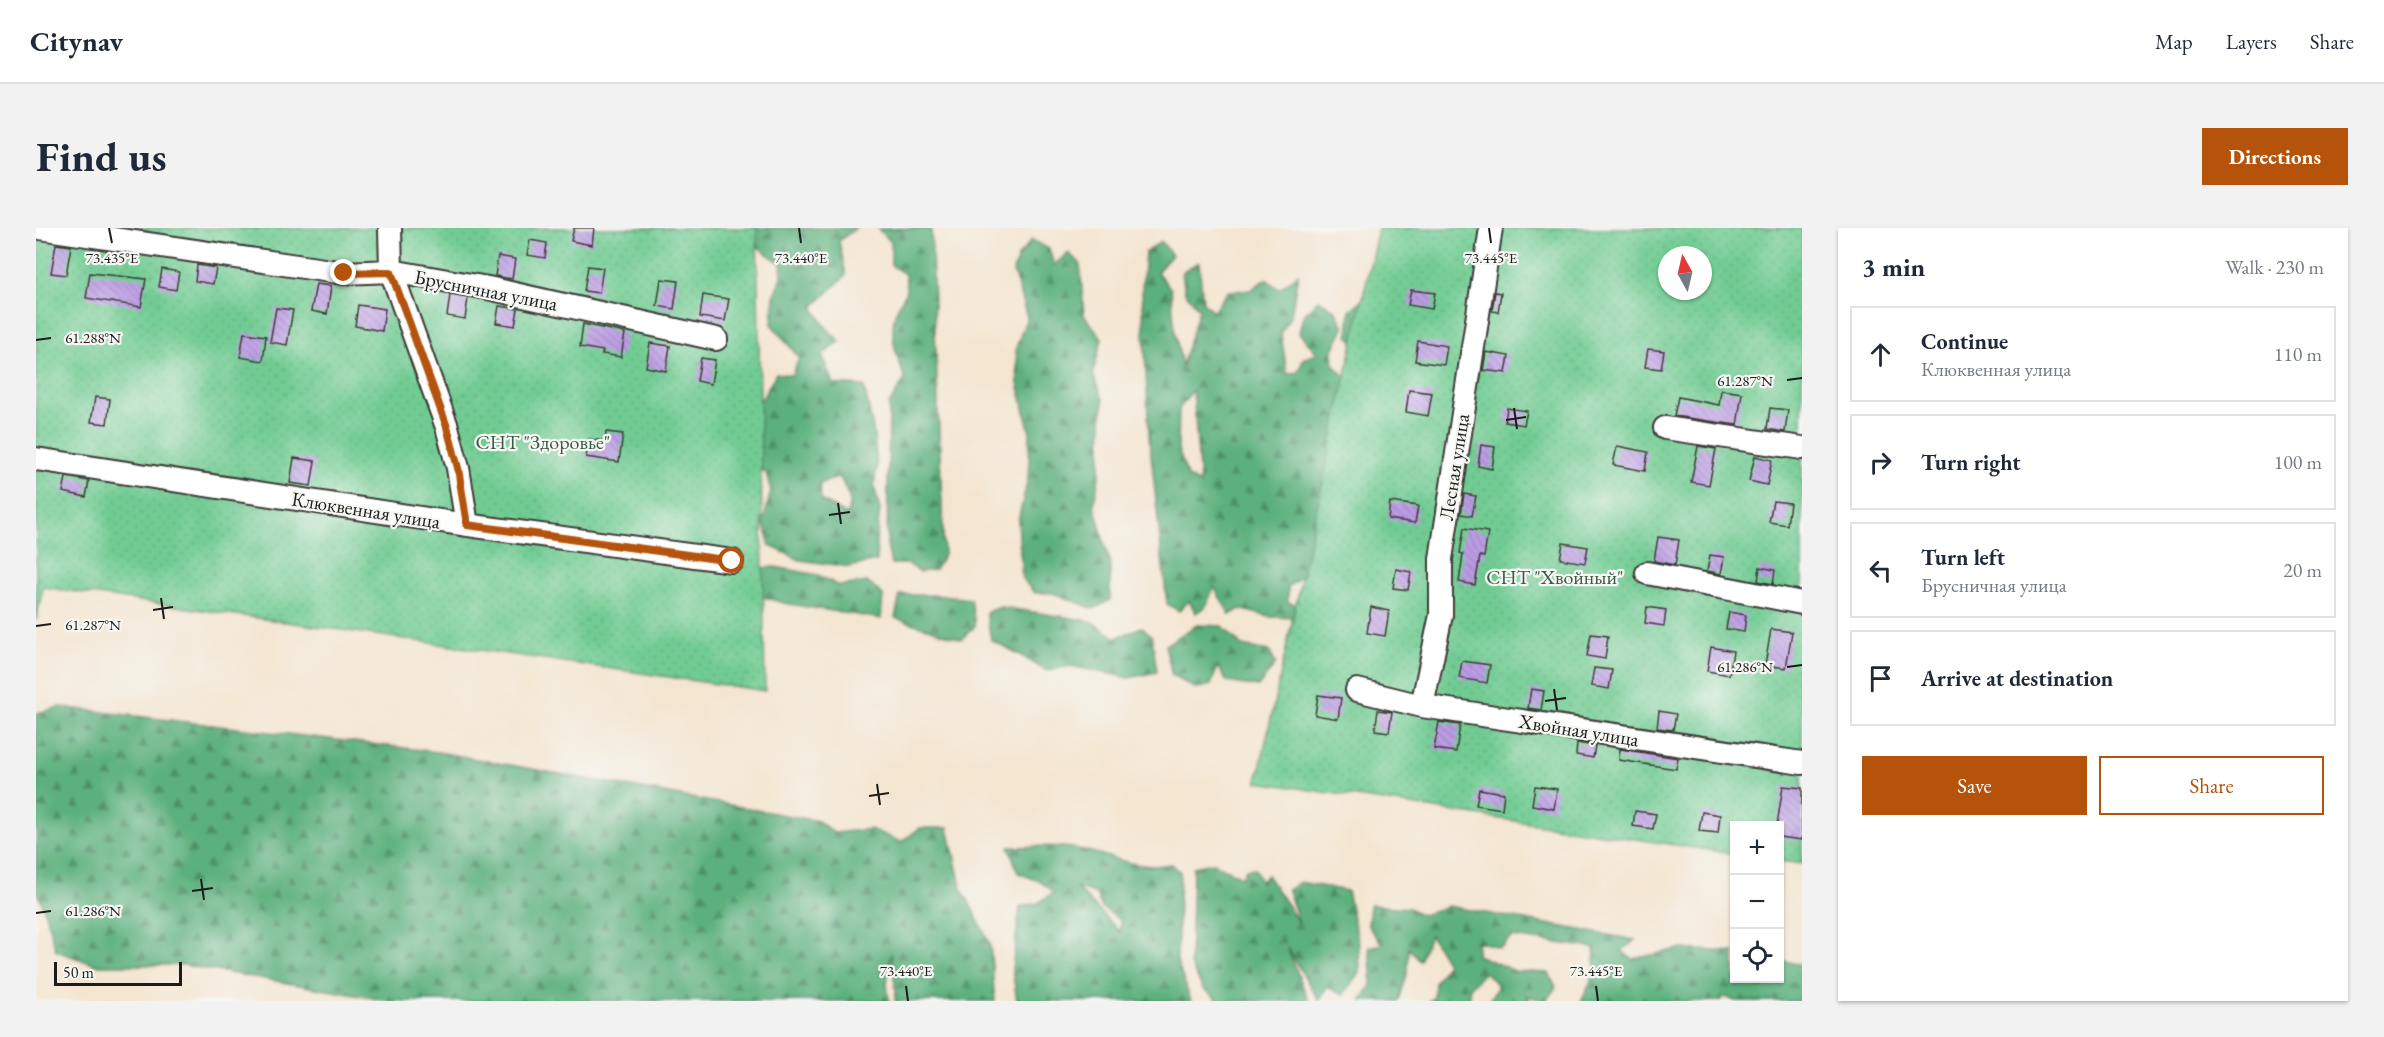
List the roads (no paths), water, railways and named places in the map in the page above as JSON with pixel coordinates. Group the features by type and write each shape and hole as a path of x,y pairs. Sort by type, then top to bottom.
{"street":[{"name":"Брусничная улица","path":"40,228 344,273 391,272 488,288 716,339"},
{"path":"390,228 391,272 447,427 458,468 467,525"},
{"name":"Лесная улица","path":"1422,706 1441,615 1441,559 1491,228"},
{"path":"1665,428 1802,448"},
{"name":"Клюквенная улица","path":"36,459 467,525 732,561"},
{"path":"1647,573 1802,603"},
{"name":"Хвойная улица","path":"1357,690 1422,706 1802,763"}],"park label":[{"name":"СНТ \"Здоровье\"","path":"543,442"},
{"name":"СНТ \"Хвойный\"","path":"1555,577"}]}
